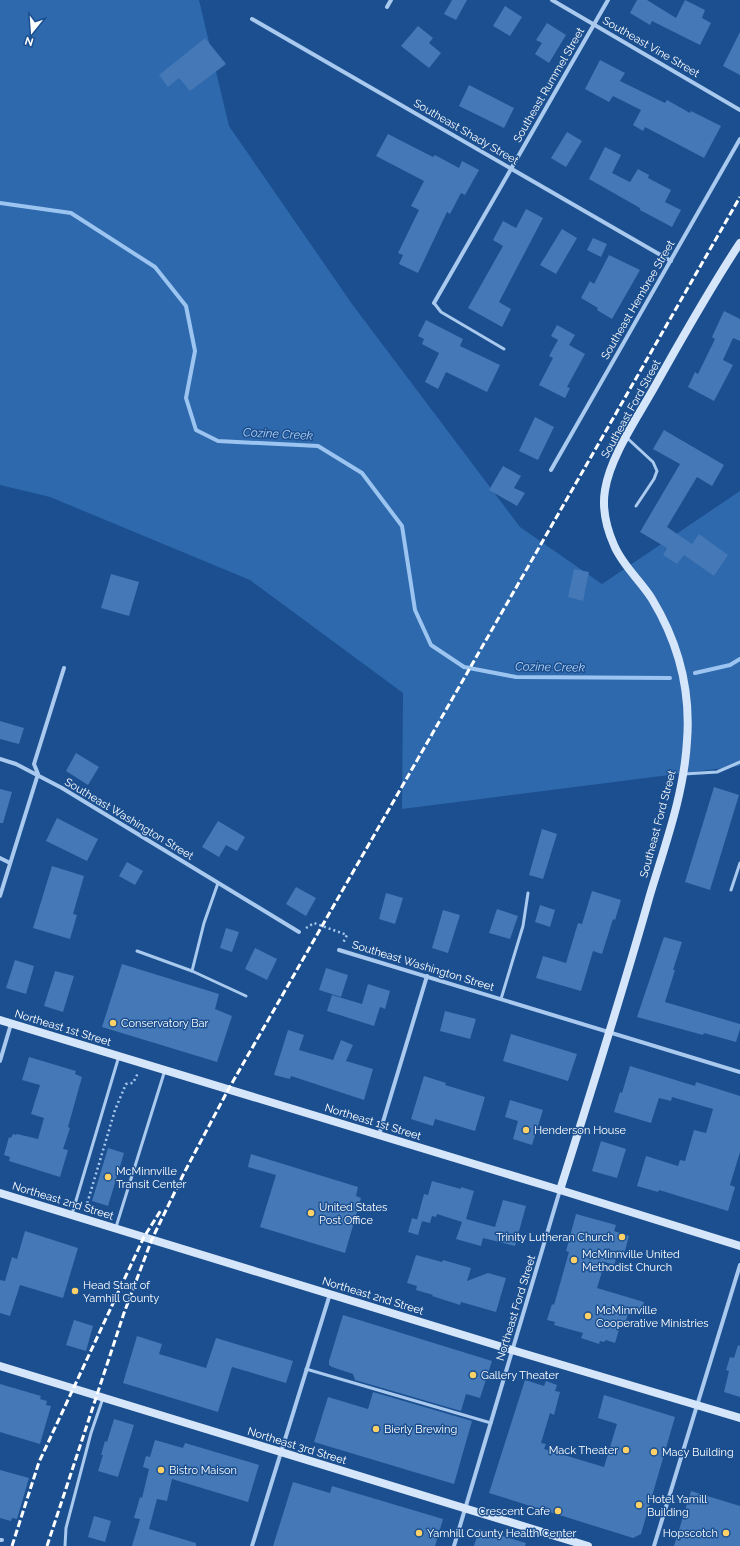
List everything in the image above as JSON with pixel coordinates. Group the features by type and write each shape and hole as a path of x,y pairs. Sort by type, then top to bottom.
{"street":[{"path":"387,7 391,0"},
{"name":"Southeast Vine Street","path":"552,0 740,110"},
{"name":"Southeast Rummel Street","path":"434,303 608,0"},
{"name":"Southeast Shady Street","path":"252,19 671,261"},
{"name":"Southeast Hembree Street","path":"551,470 740,139"},
{"name":"Southeast Ford Street","path":"560,1190 609,1032 676,806 684,774 688,740 687,708 680,660 670,631 651,598 614,547 607,526 604,508 605,489 610,470 626,437 720,272 740,243"},
{"path":"0,896 38,774 34,764 64,668"},
{"name":"Southeast Washington Street","path":"0,759 16,764 38,774 299,932"},
{"path":"0,858 10,863"},
{"name":"Southeast Washington Street","path":"338,950 740,1072"},
{"path":"379,1135 427,976"},
{"name":"Northeast 1st Street","path":"0,1020 740,1246"},
{"path":"0,1061 11,1024"},
{"name":"Northeast Ford Street","path":"454,1546 560,1190"},
{"name":"Northeast 2nd Street","path":"0,1193 512,1350 740,1418"},
{"path":"654,1546 740,1265"},
{"path":"252,1546 330,1294"},
{"name":"Northeast 3rd Street","path":"0,1366 280,1453 588,1546"}],"lane":[{"path":"434,303 441,312 504,349"},
{"path":"626,437 653,462 657,471 654,479 636,506"},
{"path":"684,774 717,772 740,762"},
{"path":"732,890 740,862"},
{"path":"192,971 204,923 218,883"},
{"path":"501,999 523,926 528,893"},
{"path":"137,951 192,971 246,996"},
{"path":"72,1215 118,1056"},
{"path":"116,1228 165,1070"},
{"path":"306,1369 491,1423"},
{"path":"65,1546 66,1528 103,1398"}],"path":[{"name":"Southeast Washington Street","path":"299,932 314,924 347,935 338,950"},
{"path":"91,1220 87,1204 115,1110 126,1084 133,1083 143,1064"}],"shaded area":[{"path":"0,0 199,0 229,126 352,304 520,527 602,584 740,491 740,766 402,809 403,693 250,580 50,497 0,485"}],"building":[{"path":"452,0 467,0 456,20 444,14"},
{"path":"637,0 647,0 676,18 685,0 705,10 702,18 711,23 700,45 652,21 650,25 630,13"},
{"path":"505,6 522,17 510,36 493,26"},
{"path":"547,23 566,35 549,63 535,54 542,43 536,40"},
{"path":"418,26 433,38 429,43 441,53 429,68 401,46"},
{"path":"740,32 740,75 723,66"},
{"path":"205,38 226,64 190,91 179,78 168,87 159,75"},
{"path":"600,60 625,73 620,81 665,103 667,100 690,113 691,111 721,126 704,158 645,127 643,131 633,125 641,110 613,96 609,102 585,89"},
{"path":"469,85 514,108 504,128 459,106"},
{"path":"567,132 582,141 566,167 551,158"},
{"path":"388,134 433,157 435,155 459,168 462,161 479,170 465,195 461,193 450,214 447,212 418,273 399,264 403,255 398,253 419,210 411,206 424,181 376,156"},
{"path":"605,147 621,155 612,173 630,182 638,169 649,175 648,178 671,190 665,202 681,210 672,227 640,210 640,208 589,179"},
{"path":"526,209 543,218 499,302 511,309 502,327 468,308 503,246 493,240 503,221 516,228"},
{"path":"562,229 577,238 556,274 540,265"},
{"path":"593,238 607,244 601,257 587,250"},
{"path":"609,255 640,270 612,319 597,310 598,308 581,298 590,281 594,284"},
{"path":"724,311 740,319 740,341 733,338 723,360 733,365 714,401 688,387 695,372 698,374 715,339 712,337"},
{"path":"426,320 463,339 460,346 500,365 487,392 446,372 438,389 425,382 439,353 422,344 424,339 418,336"},
{"path":"557,325 575,335 569,345 585,354 567,387 570,388 565,398 539,385 553,358 549,356 558,340 551,336"},
{"path":"535,417 554,427 538,460 519,451"},
{"path":"664,430 724,465 712,486 697,477 667,527 692,544 699,534 728,555 714,576 684,555 677,564 663,555 667,548 640,532 680,464 653,449"},
{"path":"503,466 521,476 514,488 525,493 517,506 489,490"},
{"path":"574,569 589,572 583,601 568,597"},
{"path":"111,574 139,582 129,616 101,608"},
{"path":"0,721 24,728 19,744 0,739"},
{"path":"76,753 99,767 88,785 66,771"},
{"path":"714,787 739,795 710,890 685,882"},
{"path":"0,789 12,792 3,823 0,823"},
{"path":"57,818 98,839 87,861 46,841"},
{"path":"218,821 245,837 237,851 226,845 219,857 202,847"},
{"path":"542,829 557,834 543,879 529,875"},
{"path":"127,862 143,871 135,885 119,876"},
{"path":"52,866 84,876 73,914 77,915 70,939 33,928"},
{"path":"296,887 316,898 306,916 286,904"},
{"path":"592,891 621,900 615,920 613,919 602,954 593,951 581,991 536,978 543,956 566,963 578,923 582,924"},
{"path":"386,893 403,898 395,924 379,919"},
{"path":"540,905 555,910 550,927 535,922"},
{"path":"497,909 518,916 510,939 489,933"},
{"path":"443,910 460,915 448,953 432,948"},
{"path":"226,928 239,932 232,952 220,948"},
{"path":"664,937 682,942 665,1002 740,1024 736,1042 704,1033 703,1035 637,1017"},
{"path":"255,948 277,959 267,980 245,969"},
{"path":"15,960 34,966 26,994 6,988"},
{"path":"122,964 219,994 215,1009 232,1016 217,1062 102,1027"},
{"path":"326,968 348,975 341,997 319,990"},
{"path":"55,971 74,976 63,1012 44,1006"},
{"path":"368,984 390,991 385,1009 380,1007 374,1026 327,1011 332,995 362,1004"},
{"path":"445,1011 476,1019 470,1039 440,1031"},
{"path":"288,1030 304,1035 299,1050 333,1060 341,1040 353,1045 346,1061 373,1069 364,1100 291,1076 290,1079 274,1075"},
{"path":"511,1034 577,1054 568,1081 503,1061"},
{"path":"29,1057 76,1071 75,1074 82,1077 68,1127 70,1128 63,1149 68,1150 60,1177 9,1161 10,1157 4,1155 9,1137 11,1138 13,1134 38,1139 44,1118 31,1114 40,1085 22,1080"},
{"path":"630,1066 695,1086 696,1082 740,1096 740,1152 730,1185 735,1187 728,1211 659,1190 658,1192 637,1186 646,1156 678,1166 680,1160 685,1161 694,1130 706,1133 713,1109 672,1097 671,1101 659,1098 651,1123 614,1112 620,1092 622,1093"},
{"path":"424,1076 446,1083 445,1085 485,1097 475,1131 435,1119 433,1126 411,1119"},
{"name":"Henderson House","path":"510,1100 543,1110 532,1145 513,1139 518,1121 505,1117"},
{"path":"601,1141 626,1149 617,1178 592,1171"},
{"name":"McMinnville Transit Center","path":"108,1148 124,1153 108,1206 92,1201"},
{"name":"United States Post Office","path":"251,1154 358,1187 356,1196 361,1198 345,1253 260,1227 276,1175 248,1167"},
{"path":"432,1181 474,1191 466,1219 495,1227 503,1200 526,1206 515,1246 483,1238 481,1246 456,1239 462,1222 437,1214 436,1217 432,1216 430,1223 417,1220 424,1194 428,1195"},
{"path":"576,1214 616,1225 614,1231 629,1236 623,1258 617,1256 614,1265 605,1262 597,1288 644,1302 641,1313 629,1309 625,1325 621,1323 615,1343 606,1340 604,1342 600,1341 599,1344 581,1338 583,1333 554,1325 555,1322 547,1320 552,1304 554,1305 569,1252 566,1251"},
{"path":"412,1218 422,1221 418,1235 408,1232"},
{"name":"Head Start of Yamhill County","path":"25,1231 78,1248 63,1298 20,1285 10,1316 0,1313 0,1280 5,1281 12,1257 17,1259"},
{"path":"416,1255 442,1262 443,1260 471,1268 467,1281 488,1273 506,1278 496,1312 461,1302 460,1305 416,1290 417,1286 407,1283"},
{"path":"343,1315 492,1361 480,1398 466,1394 461,1411 355,1380 353,1374 332,1367 329,1365 329,1361"},
{"path":"74,1320 93,1326 86,1351 66,1345"},
{"path":"137,1336 162,1344 159,1354 206,1368 216,1338 293,1361 286,1383 232,1367 218,1412 123,1383"},
{"path":"738,1345 740,1346 740,1397 724,1392 729,1371 726,1370 730,1357 734,1358"},
{"path":"525,1380 544,1386 546,1381 557,1385 555,1391 560,1392 554,1415 550,1413 541,1443 546,1444 544,1449 604,1467 617,1424 598,1418 604,1395 675,1417 641,1534 633,1538 489,1493"},
{"path":"0,1384 41,1396 40,1399 47,1401 46,1405 51,1406 40,1444 0,1432"},
{"path":"373,1392 472,1421 454,1484 314,1442 328,1397 368,1409"},
{"path":"114,1419 134,1425 118,1477 98,1471 103,1455 101,1455 105,1441 107,1442"},
{"path":"155,1440 183,1448 185,1443 259,1465 248,1502 172,1479 167,1501 157,1499 149,1529 196,1543 196,1546 132,1546 140,1519 134,1518 140,1497 142,1498 149,1469 143,1467 146,1456 150,1457"},
{"path":"0,1470 29,1478 17,1519 12,1518 11,1521 0,1518"},
{"path":"293,1482 330,1493 332,1486 443,1519 435,1546 273,1546"},
{"path":"691,1491 740,1506 740,1546 674,1546"},
{"path":"94,1516 111,1521 105,1542 88,1537"},
{"path":"479,1529 526,1543 525,1546 474,1546"}],"waterway":[{"name":"Cozine Creek","path":"0,203 71,213 155,267 186,306 195,351 186,398 196,430 218,441 318,446 362,473 402,526 415,610 431,645 464,667 516,677 670,678"},
{"name":"Cozine Creek","path":"695,673 730,665 740,659"}],"railway":[{"path":"47,1546 124,1313 152,1239 184,1173 228,1090 740,197"},
{"path":"12,1546 39,1462 144,1237 161,1210"}],"place":[{"name":"Conservatory Bar","path":"113,1023"},
{"name":"Henderson House","path":"526,1130"},
{"name":"McMinnville Transit Center","path":"108,1177"},
{"name":"United States Post Office","path":"311,1213"},
{"name":"Trinity Lutheran Church","path":"622,1237"},
{"name":"McMinnville United Methodist Church","path":"574,1260"},
{"name":"Head Start of Yamhill County","path":"75,1291"},
{"name":"McMinnville Cooperative Ministries","path":"588,1316"},
{"name":"Gallery Theater","path":"473,1375"},
{"name":"Bierly Brewing","path":"376,1429"},
{"name":"Mack Theater","path":"626,1450"},
{"name":"Macy Building","path":"654,1452"},
{"name":"Bistro Maison","path":"161,1470"},
{"name":"Hotel Yamill Building","path":"639,1505"},
{"name":"Crescent Cafe","path":"558,1511"},
{"name":"Yamhill County Health Center","path":"419,1533"},
{"name":"Hopscotch","path":"726,1533"}]}
